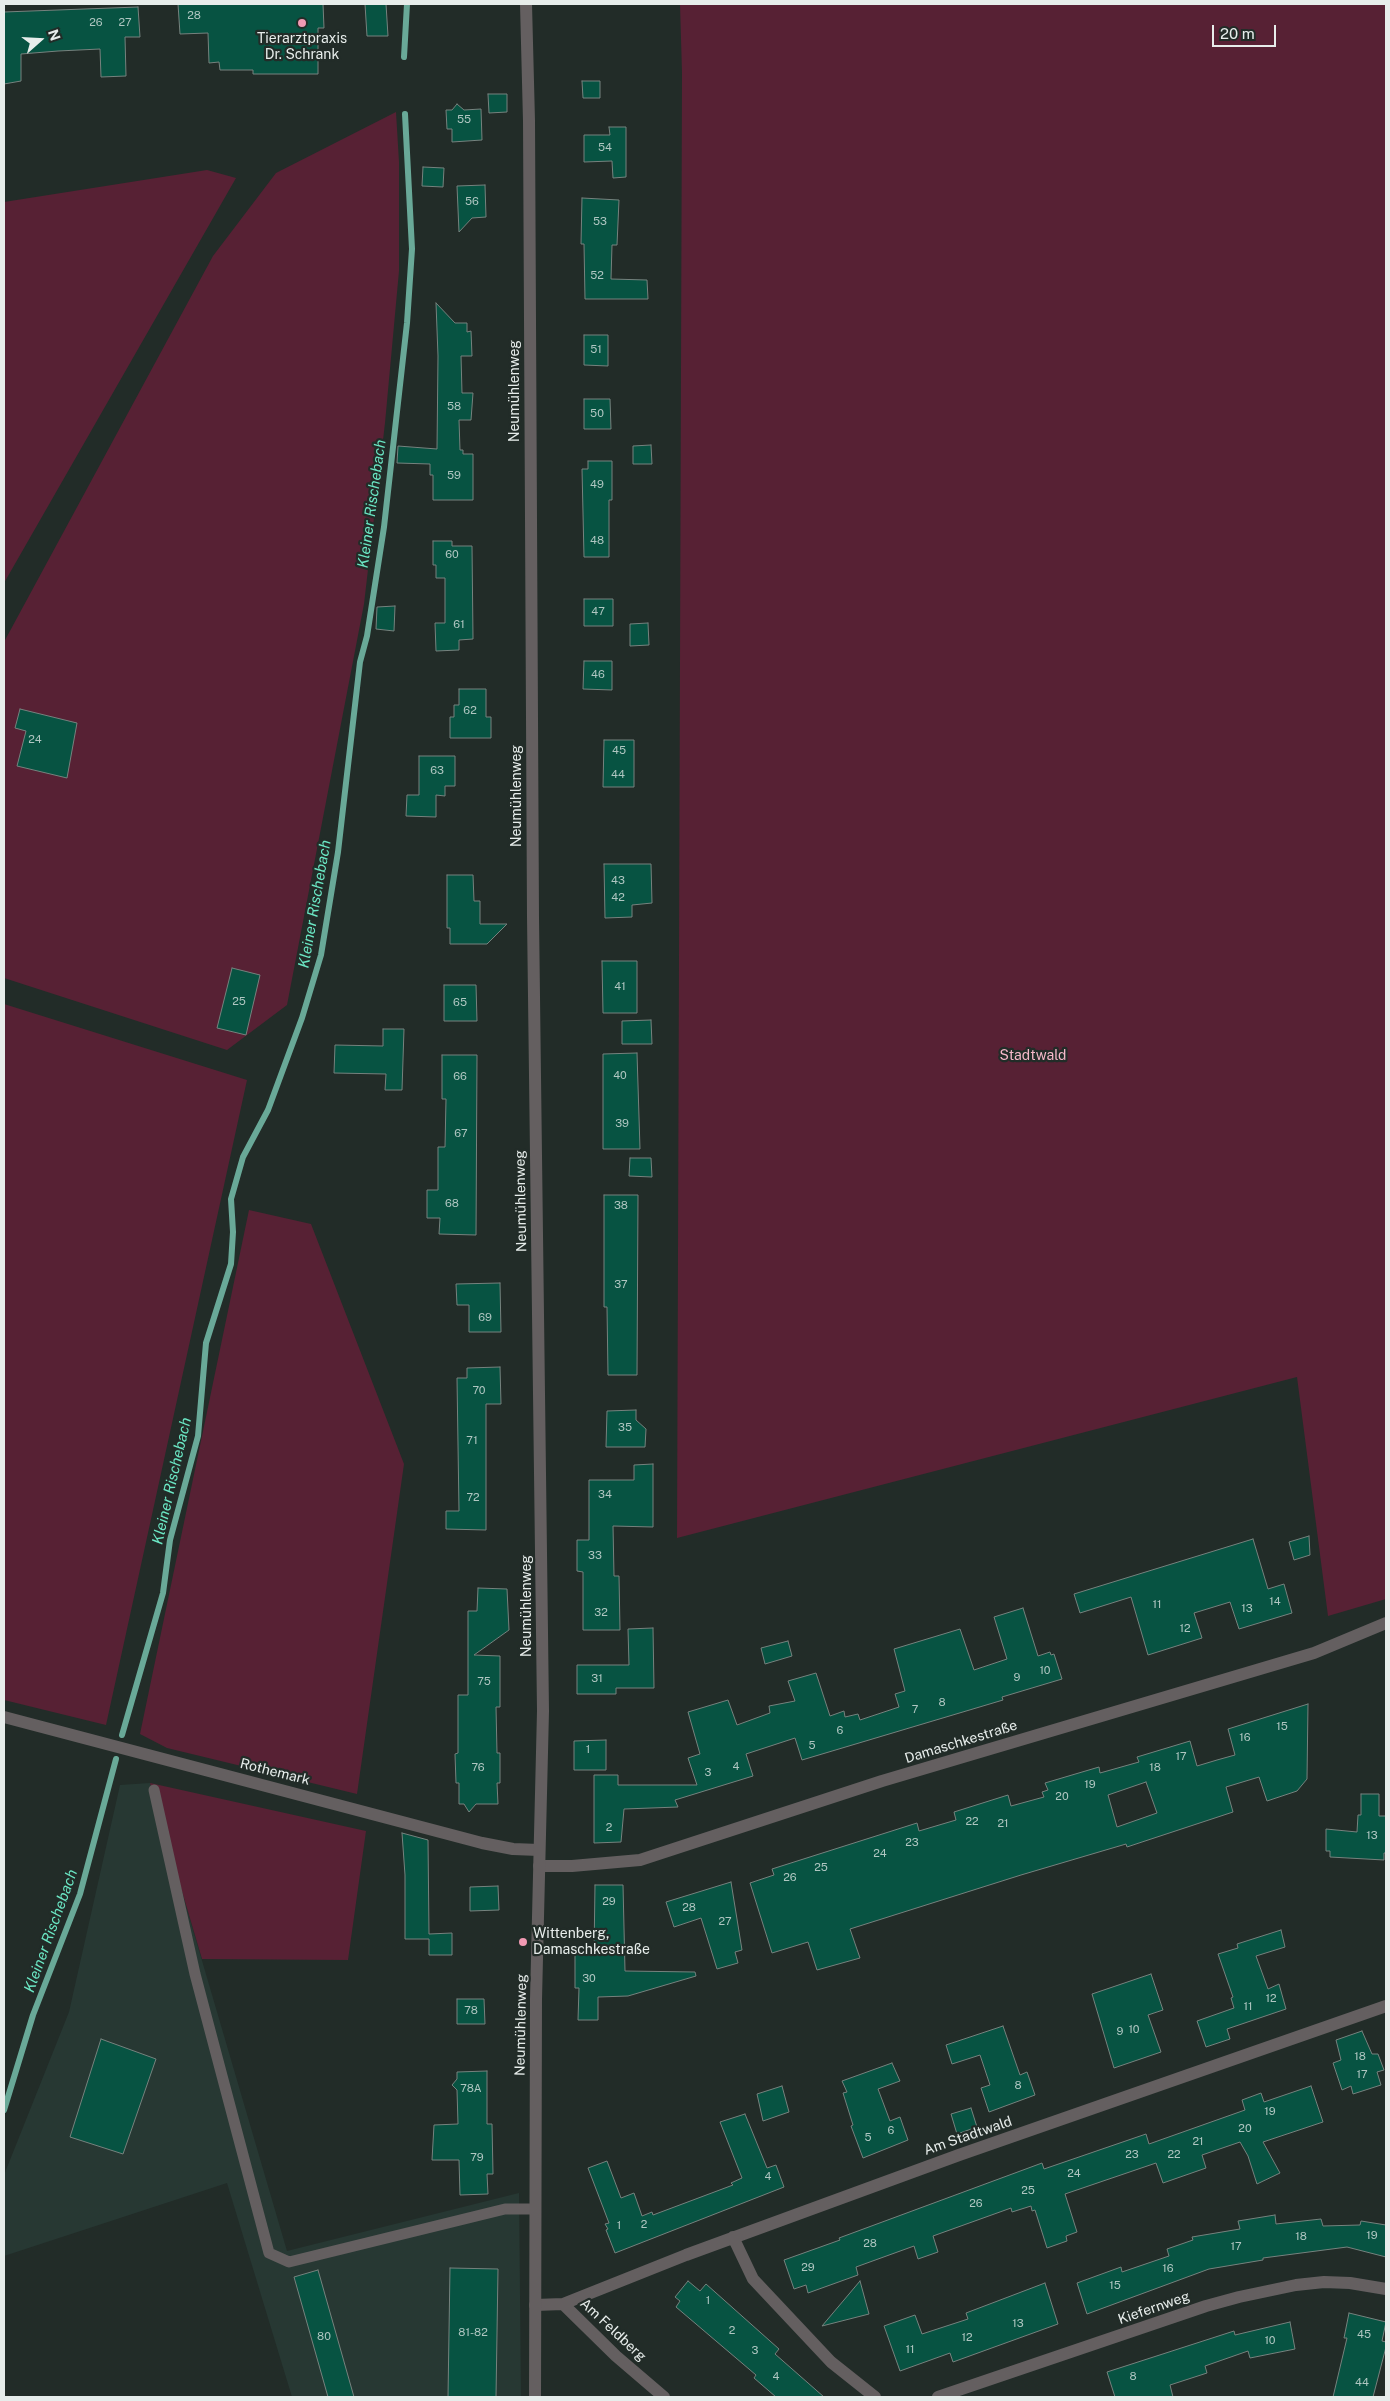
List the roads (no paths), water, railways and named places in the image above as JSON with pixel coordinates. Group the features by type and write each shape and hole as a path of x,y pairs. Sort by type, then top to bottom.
{"street":[{"name":"Neumühlenweg","path":"526,4 529,131 533,926 543,1710 539,1850 534,2305 535,2397"},
{"name":"Damaschkestraße","path":"539,1866 572,1866 640,1860 882,1781 1314,1653 1386,1623"},
{"name":"Rothemark","path":"4,1717 502,1848 539,1850"},
{"name":"Am Stadtwald","path":"563,2304 733,2237 959,2155 1386,2006"},
{"path":"733,2237 753,2279 831,2362 875,2397"},
{"name":"Kiefernweg","path":"938,2397 1206,2306 1239,2297 1296,2285 1324,2282 1350,2283 1386,2289"},
{"name":"Am Feldberg","path":"534,2305 563,2304 616,2356 664,2397"}],"lane":[{"path":"154,1790 195,1974 269,2253 289,2262 505,2209 535,2209"}],"waterway":[{"name":"Kleiner Rischebach","path":"404,57 407,4"},
{"name":"Kleiner Rischebach","path":"122,1735 163,1593 170,1540 198,1436 206,1343 231,1264 233,1232 231,1199 243,1157 268,1110 302,1018 321,955 338,852 360,662 367,636 384,527 407,323 412,249 405,114"},
{"name":"Kleiner Rischebach","path":"4,2110 33,2015 80,1894 116,1759"}],"place":[{"name":"Tierarztpraxis Dr. Schrank","path":"302,23"},
{"name":"Wittenberg, Damaschkestraße","path":"523,1942"}],"park label":[{"name":"Stadtwald","path":"1033,1056"}]}
